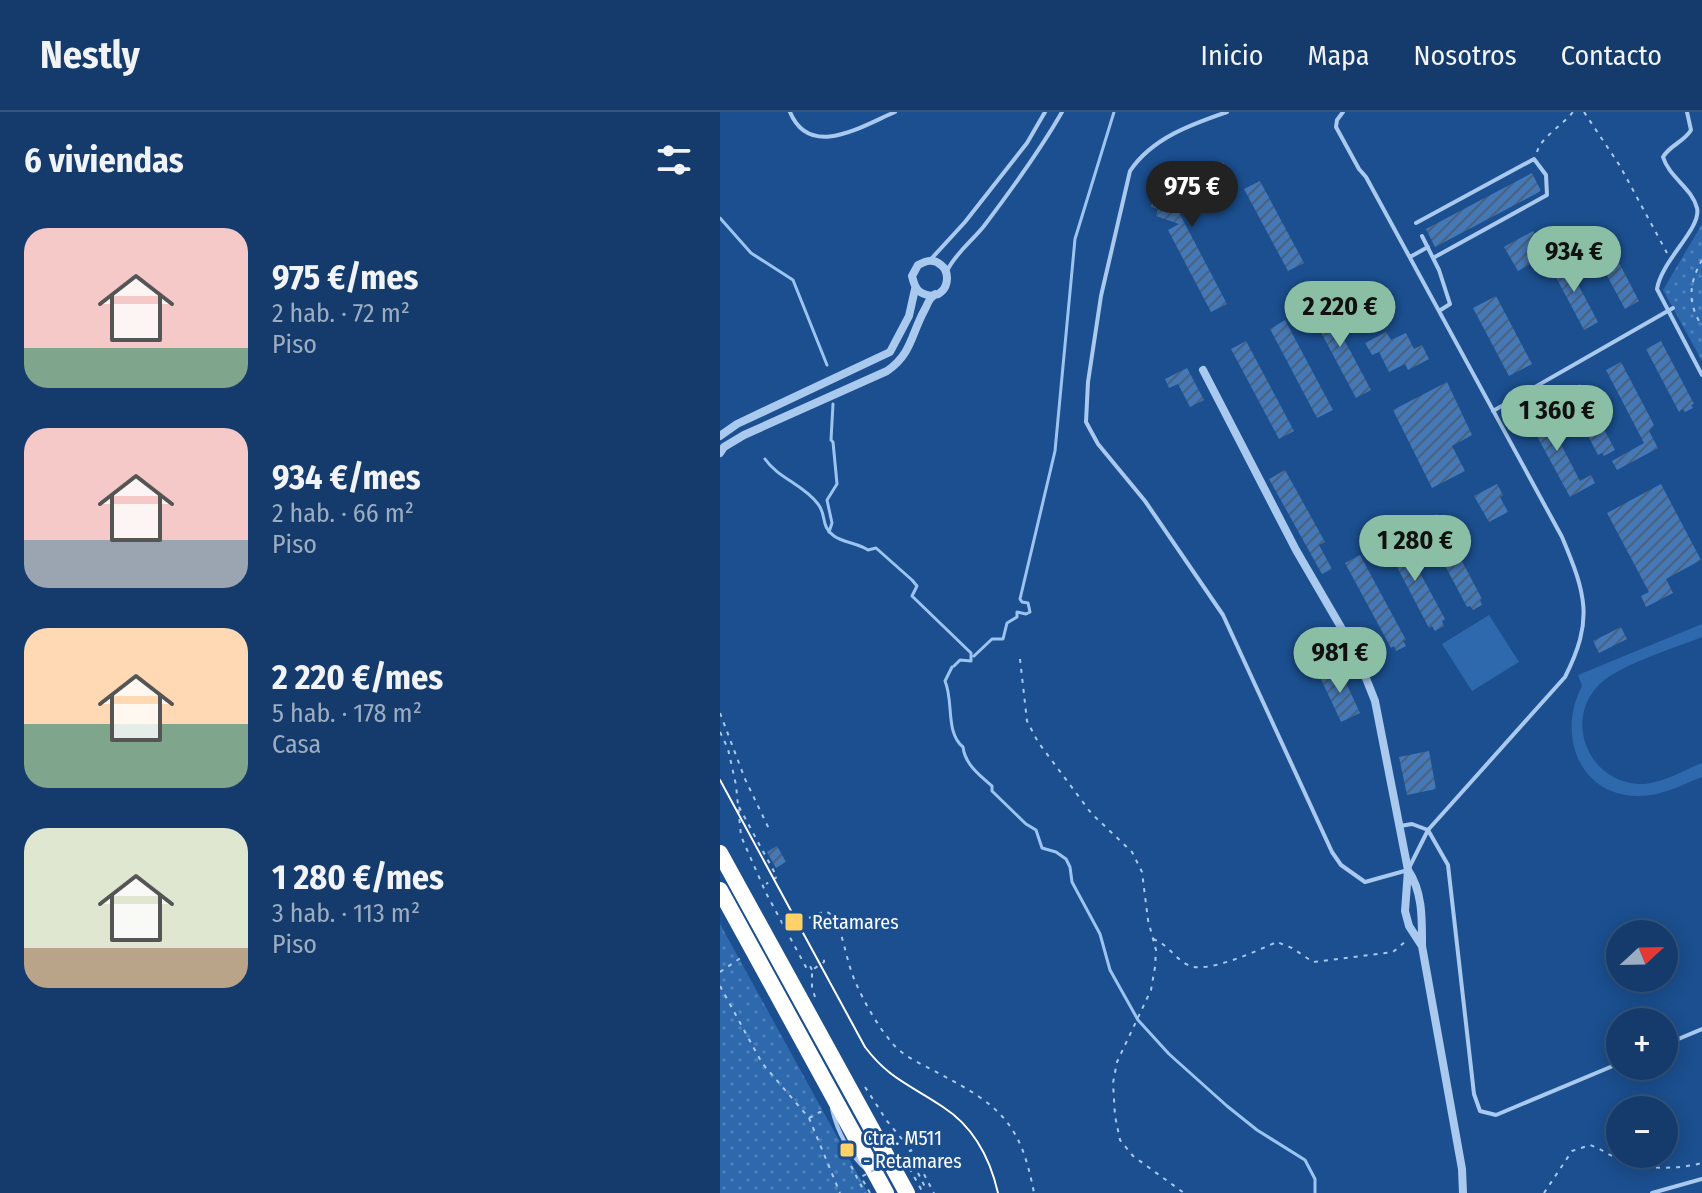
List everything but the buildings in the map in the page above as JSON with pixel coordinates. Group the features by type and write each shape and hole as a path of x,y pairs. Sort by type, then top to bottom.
{"highway":[{"path":"720,853 907,1193"},
{"path":"720,890 846,1086 878,1188"}],"street":[{"path":"720,436 737,424 890,352 909,316 915,289 912,276 918,265 930,260 940,263 946,271 947,282 942,292 923,295 915,289"},
{"path":"720,453 744,435 887,371 900,362 908,352 919,320 932,296"},
{"path":"890,352 900,362"},
{"path":"1203,370 1296,550 1356,653 1375,701 1408,870 1405,911 1409,926 1422,946"},
{"path":"1408,870 1415,881 1421,909 1422,946 1462,1169 1463,1193"}],"lane":[{"path":"790,112 794,121 809,135 833,138 895,112"},
{"path":"930,260 965,222 1027,143 1045,112"},
{"path":"946,271 1040,150 1062,112"},
{"path":"1227,112 1180,130 1139,157 1130,171 1101,296 1088,382 1086,422 1098,444 1145,501 1223,615 1332,852 1341,865 1365,882 1408,870 1428,830 1565,677 1577,653 1585,618 1579,579 1562,537 1336,127 1343,112"},
{"path":"1687,112 1691,130 1663,157 1666,166 1695,202 1698,212 1696,223 1658,278 1657,289 1702,375"},
{"path":"1416,223 1534,159 1546,175 1547,195 1433,258"},
{"path":"1422,236 1450,304 1439,311"},
{"path":"1410,257 1428,247"},
{"path":"1493,411 1670,310"},
{"path":"1400,826 1412,824 1428,830 1448,865 1474,1094 1480,1111 1496,1115 1606,1069"},
{"path":"1678,1039 1702,1029"},
{"path":"1652,1193 1702,1179"}],"path":[{"path":"1534,159 1539,144 1564,124 1573,112"},
{"path":"1584,112 1620,166 1659,235 1667,252 1667,262"},
{"path":"1702,260 1693,275 1690,302 1702,326"},
{"path":"1020,659 1027,721 1058,772 1091,813 1132,852 1142,872 1148,920 1156,950 1151,990 1117,1062 1113,1083 1115,1116 1120,1140 1133,1156 1184,1193"},
{"path":"720,713 745,779 770,831"},
{"path":"720,732 728,749 739,806 741,836 807,969 824,962 824,958"},
{"path":"739,806 777,877 764,885"},
{"path":"809,918 825,911 834,916 855,982 895,1046 985,1100 1004,1117 1018,1136 1028,1162 1034,1193"},
{"path":"1153,939 1162,942 1188,966 1204,969 1277,942 1313,962 1393,952 1409,940 1422,946"},
{"path":"720,972 742,957"},
{"path":"811,968 816,998"},
{"path":"720,986 762,1063 809,1118 840,1193"},
{"path":"846,1086 887,1121 911,1150 934,1193"},
{"path":"1544,1193 1572,1151 1590,1145 1625,1162 1662,1167 1689,1167 1702,1163"},
{"path":"878,1188 861,1177 902,1155 921,1189 925,1187 908,1152 911,1150"},
{"path":"862,1187 865,1193"}],"shaded area":[{"path":"1702,224 1702,361 1663,290"},
{"path":"1489,615 1519,662 1472,691 1442,644"},
{"path":"1702,624 1702,637 1630,665 1596,688 1587,702 1583,733 1595,762 1621,780 1638,784 1654,782 1702,763 1702,777 1646,796 1617,793 1600,785 1587,773 1573,741 1575,704 1582,686 1578,675"},
{"path":"720,923 725,933 868,1193 720,1193"}],"waterway":[{"path":"974,656 992,639 1003,639 1007,623 1017,617 1017,612 1030,612 1028,603 1020,599 1055,451 1075,239 1114,112"},
{"path":"720,218 751,253 793,280 827,365"},
{"path":"829,532 832,523 827,500 837,484 831,440 833,404"},
{"path":"765,459 812,497 821,508 827,528 834,536 868,550 876,548 912,580 917,586 912,596 971,653 971,661 960,660 954,666"},
{"path":"952,667 945,681 957,741 973,769 992,786 992,791 1036,830 1042,848 1066,859 1072,882 1100,934 1110,970 1138,1020 1169,1054 1227,1106 1257,1130 1305,1160 1315,1179 1315,1193"}],"tram line":[{"path":"720,780 865,1047 892,1075 964,1124 985,1156 998,1193"}],"place":[{"name":"Retamares","path":"794,922"},
{"name":"Ctra. M511 - Retamares","path":"847,1150"}]}
